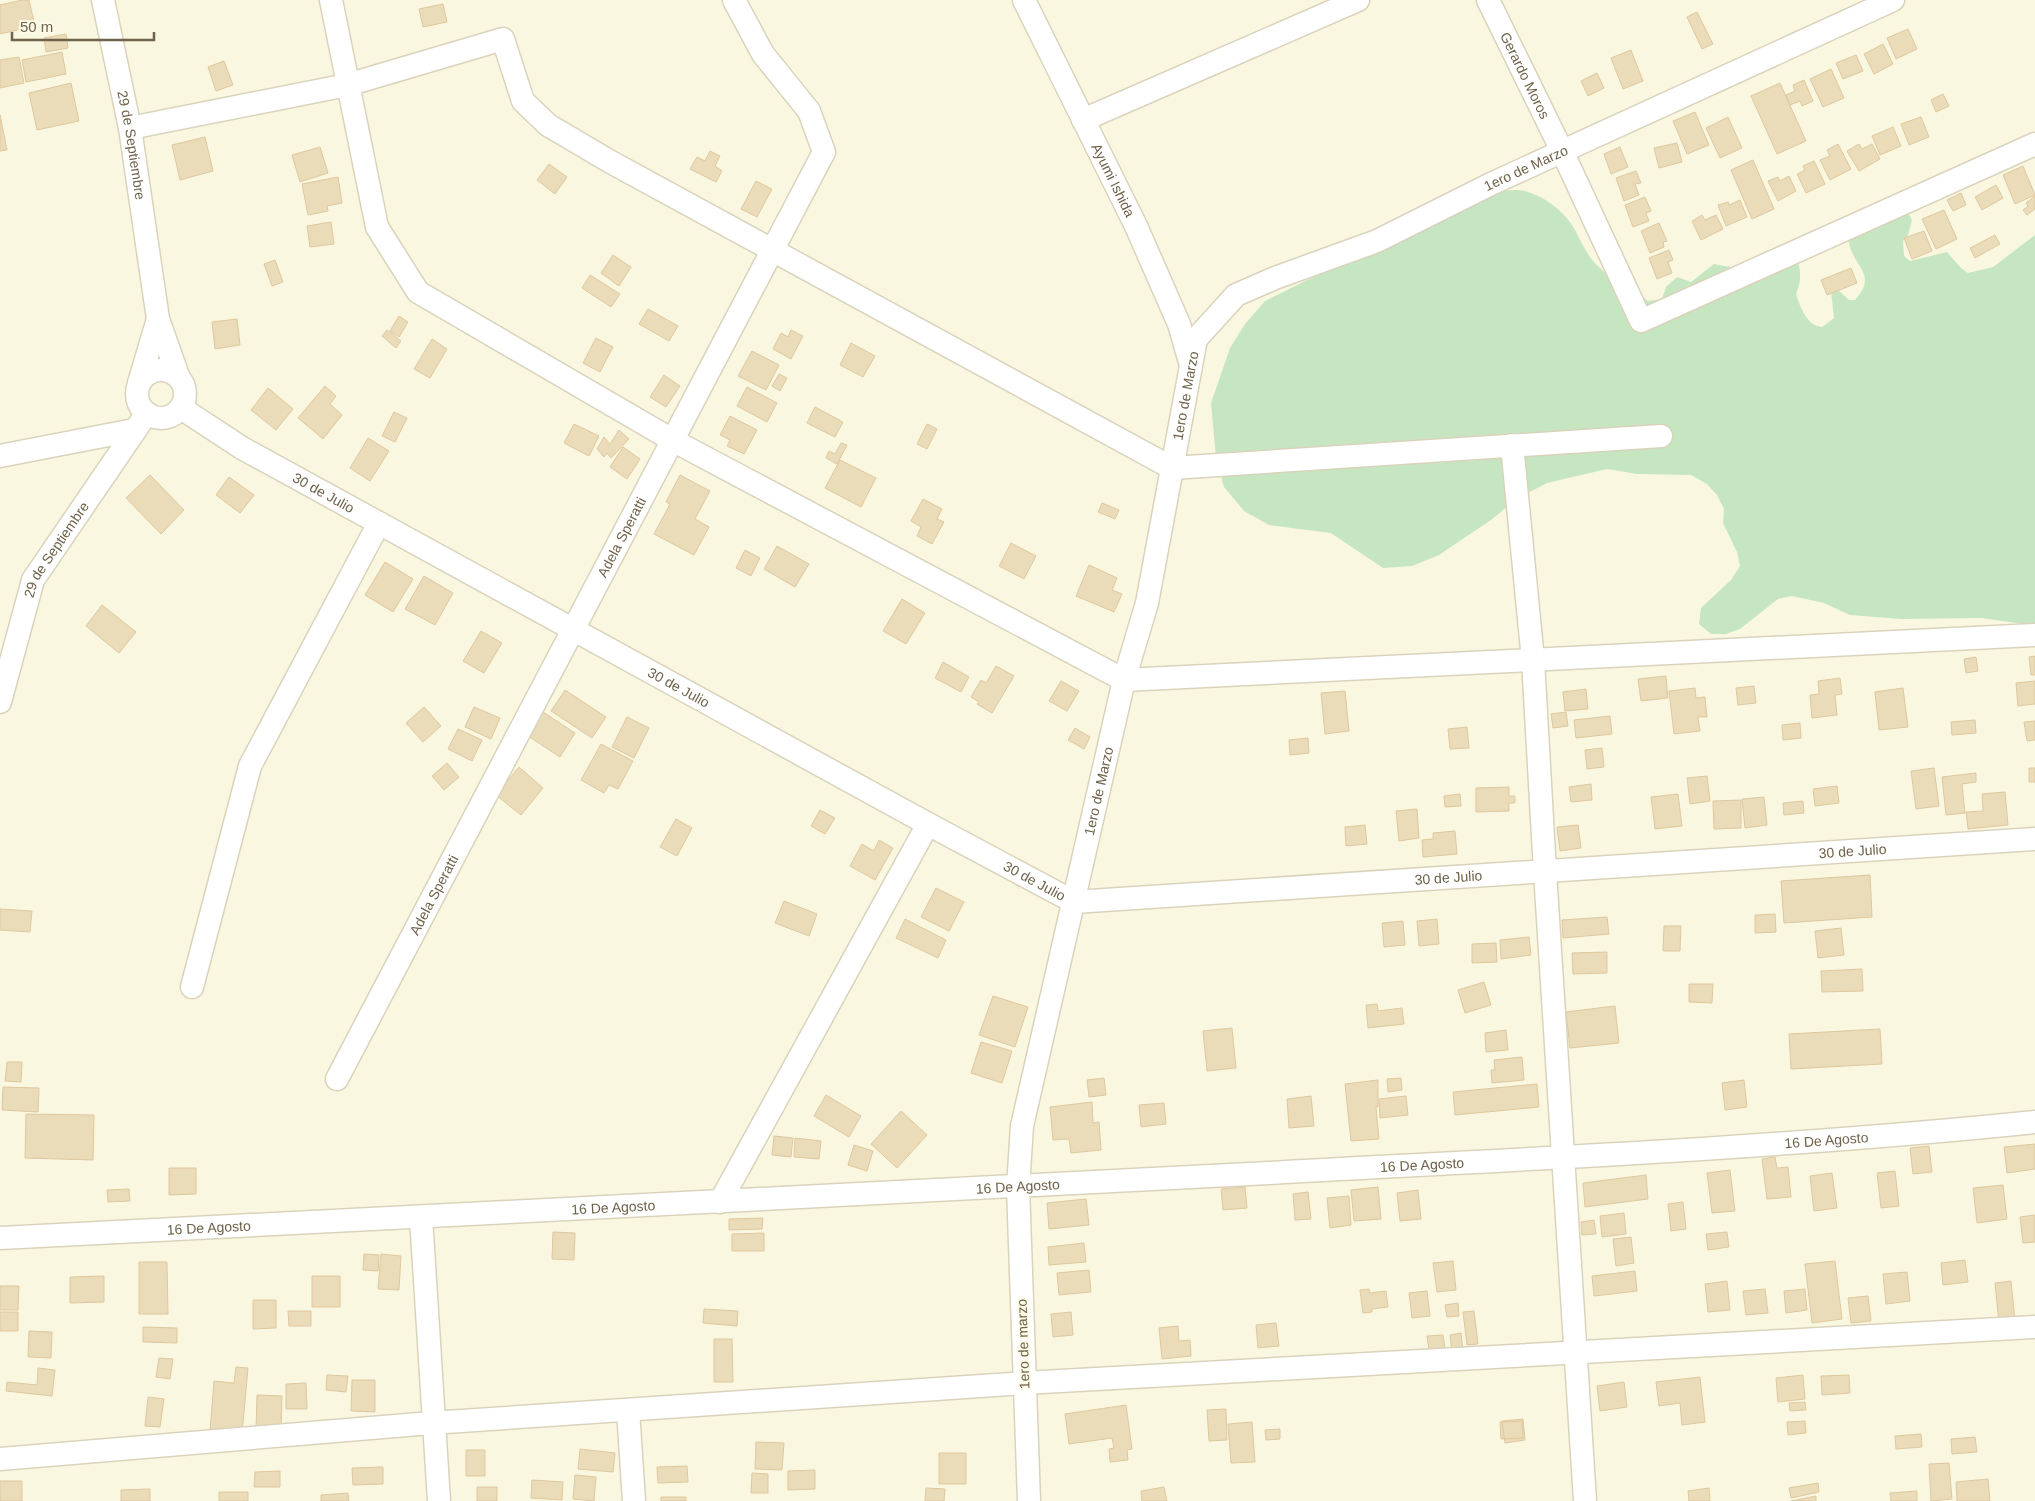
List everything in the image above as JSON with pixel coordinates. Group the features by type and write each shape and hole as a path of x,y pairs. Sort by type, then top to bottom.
{"street":[{"name":"29 de Septiembre","path":"103,0 130,128 158,319"},
{"path":"331,0 377,227 418,292 674,441 1124,680 2035,635"},
{"name":"Adela Speratti","path":"337,1080 824,152 809,111 763,54 734,0"},
{"name":"Ayumi Ishida","path":"1024,0 1136,226 1178,324 1191,365"},
{"path":"1083,120 1358,0"},
{"name":"Gerardo Moros","path":"1488,0 1562,151 1641,321 2035,144"},
{"name":"1ero de Marzo","path":"1018,1187 1022,1126 1124,680 1147,604 1196,339 1236,295 1275,278 1377,241 1493,183 1893,0"},
{"path":"130,128 347,85 503,39 523,101 548,125 609,162 1172,468 1661,436"},
{"path":"0,456 155,417 164,418 181,408 185,396 184,389 158,319"},
{"path":"140,422 137,400 139,383 158,319"},
{"path":"139,383 149,372 156,370 171,372 178,376"},
{"name":"30 de Julio","path":"181,408 242,448 1074,902 2035,839"},
{"name":"29 de Septiembre","path":"0,702 33,580 140,422"},
{"path":"1512,445 1533,660 1585,1501"},
{"path":"192,987 250,766 379,522"},
{"path":"720,1202 928,824"},
{"name":"16 De Agosto","path":"0,1238 1018,1187 1563,1157 1902,1136 2035,1122"},
{"name":"1ero de marzo","path":"1018,1187 1029,1501"},
{"path":"421,1217 439,1501"},
{"path":"0,1459 434,1423 1024,1383 2035,1327"},
{"path":"628,1410 634,1501"}],"green space":[{"path":"1494,191 1524,191 1549,202 1567,218 1588,254 1598,266 1609,276 1648,301 1662,299 1666,287 1677,277 1691,282 1714,264 1747,270 1796,256 1800,275 1796,294 1808,320 1822,327 1834,318 1831,291 1838,290 1849,300 1855,300 1865,284 1863,272 1849,244 1850,228 1904,206 1912,220 1908,235 1903,241 1904,256 1910,261 1947,252 1968,273 1993,267 2035,235 2035,626 1982,618 1901,619 1850,615 1824,603 1792,596 1778,599 1740,629 1726,634 1711,634 1699,624 1701,608 1731,580 1740,566 1737,552 1723,523 1724,509 1717,495 1707,484 1691,475 1637,474 1607,469 1547,483 1518,498 1491,520 1439,555 1412,566 1383,568 1331,533 1269,525 1244,511 1224,487 1216,458 1211,403 1230,348 1245,324 1265,301 1378,245"}],"building":[{"path":"29,0 35,26 0,34 0,5"},
{"path":"443,4 447,22 423,27 419,9"},
{"path":"1697,12 1713,44 1702,49 1687,17"},
{"path":"1908,29 1917,49 1896,59 1887,38"},
{"path":"66,34 68,48 46,52 44,38"},
{"path":"1883,44 1893,64 1874,74 1864,54"},
{"path":"1631,50 1643,81 1623,89 1611,58"},
{"path":"62,52 66,74 26,82 22,60"},
{"path":"1856,55 1863,71 1843,79 1836,63"},
{"path":"19,57 24,83 0,88 0,60"},
{"path":"224,61 233,85 216,91 208,67"},
{"path":"1831,69 1844,98 1823,107 1810,79"},
{"path":"1597,73 1604,88 1588,96 1581,81"},
{"path":"1804,80 1813,101 1802,106 1800,101 1790,105 1786,95 1795,91 1793,85"},
{"path":"71,83 79,121 37,130 29,93"},
{"path":"1780,83 1806,141 1777,154 1751,96"},
{"path":"1943,94 1949,106 1936,112 1931,100"},
{"path":"1695,112 1709,145 1687,154 1673,121"},
{"path":"0,115 7,150 0,151"},
{"path":"1728,117 1742,148 1720,158 1706,128"},
{"path":"1921,117 1929,137 1909,145 1901,124"},
{"path":"1893,127 1901,146 1880,155 1872,136"},
{"path":"205,137 213,171 180,180 172,145"},
{"path":"1677,143 1682,162 1659,168 1654,148"},
{"path":"1838,144 1851,169 1830,180 1820,160 1830,156 1827,150"},
{"path":"1859,144 1862,149 1872,144 1880,159 1859,171 1847,151"},
{"path":"320,147 328,173 300,182 292,155"},
{"path":"1620,147 1628,167 1611,174 1604,154"},
{"path":"710,151 720,156 715,166 722,171 716,182 690,169 697,157 705,161"},
{"path":"1753,160 1774,209 1752,219 1731,170"},
{"path":"1814,161 1825,184 1806,193 1797,174 1805,170 1803,166"},
{"path":"549,164 567,177 555,194 537,180"},
{"path":"2023,166 2035,195 2015,204 2003,175"},
{"path":"1636,171 1641,183 1635,184 1639,195 1624,201 1616,178"},
{"path":"1789,176 1796,191 1778,201 1768,181 1778,177 1780,181"},
{"path":"338,177 342,203 327,206 328,211 308,215 302,184"},
{"path":"756,181 772,189 757,217 741,209"},
{"path":"1996,185 2003,198 1982,210 1975,197"},
{"path":"1961,193 1966,205 1953,211 1947,200"},
{"path":"2035,196 2035,209 2027,215 2023,210 2028,206 2026,203"},
{"path":"1645,197 1651,211 1646,213 1649,221 1633,227 1625,205"},
{"path":"1740,200 1747,217 1726,226 1718,205 1728,202 1729,205"},
{"path":"1944,210 1957,239 1936,249 1922,219"},
{"path":"1702,215 1705,220 1716,215 1723,229 1701,240 1692,221"},
{"path":"331,222 334,244 310,247 307,226"},
{"path":"1659,223 1667,241 1663,242 1664,247 1650,253 1641,231"},
{"path":"1924,231 1932,251 1912,259 1904,238"},
{"path":"1995,235 2000,244 1975,258 1970,248"},
{"path":"1669,250 1673,260 1668,262 1672,273 1657,279 1649,258"},
{"path":"613,255 631,267 619,286 601,273"},
{"path":"275,260 283,282 272,286 264,264"},
{"path":"1851,268 1857,283 1827,295 1821,280"},
{"path":"590,275 620,294 611,307 582,288"},
{"path":"648,309 678,326 669,341 639,324"},
{"path":"399,316 408,322 399,337 390,331"},
{"path":"237,319 240,345 215,349 212,322"},
{"path":"387,330 401,341 396,348 382,336"},
{"path":"791,330 803,336 791,359 773,349 781,333 788,337"},
{"path":"596,338 613,347 600,372 583,363"},
{"path":"432,339 447,349 430,378 414,369"},
{"path":"851,343 875,356 863,377 840,365"},
{"path":"752,351 779,365 766,390 738,376"},
{"path":"779,374 787,378 780,391 772,386"},
{"path":"664,375 680,386 666,407 650,397"},
{"path":"325,386 336,396 330,404 342,415 323,439 298,418"},
{"path":"747,387 777,403 767,422 737,406"},
{"path":"268,388 293,409 276,430 251,410"},
{"path":"815,407 843,422 835,437 807,423"},
{"path":"394,412 407,418 395,442 382,436"},
{"path":"730,416 757,430 744,454 727,446 730,440 720,435"},
{"path":"574,424 599,436 589,456 564,443"},
{"path":"927,424 937,429 927,449 917,444"},
{"path":"619,430 629,439 611,458 607,453 604,457 597,449 604,437 610,444"},
{"path":"368,438 389,451 370,481 350,468"},
{"path":"841,443 847,445 837,464 826,458 829,451 835,454"},
{"path":"623,447 640,459 627,479 610,467"},
{"path":"840,460 876,478 861,507 825,488"},
{"path":"150,475 184,510 161,534 126,498"},
{"path":"680,475 710,491 695,519 709,527 694,555 654,534 670,504 666,502"},
{"path":"229,477 254,495 240,513 216,495"},
{"path":"923,499 942,509 937,519 944,522 932,544 917,536 921,527 911,521"},
{"path":"1102,503 1119,510 1115,519 1098,512"},
{"path":"1011,543 1036,556 1024,579 999,566"},
{"path":"777,546 809,564 795,587 764,569"},
{"path":"745,550 760,558 751,576 736,568"},
{"path":"385,562 413,579 393,612 365,595"},
{"path":"1089,565 1117,578 1112,590 1122,594 1114,612 1076,596"},
{"path":"424,576 453,593 435,625 405,609"},
{"path":"902,599 925,613 906,644 883,631"},
{"path":"102,605 136,632 119,653 86,626"},
{"path":"481,631 502,643 484,673 463,661"},
{"path":"2035,656 2035,675 2031,675 2029,657"},
{"path":"1976,657 1978,671 1966,673 1964,659"},
{"path":"943,662 969,677 961,692 935,678"},
{"path":"996,666 1014,676 992,713 977,704 979,702 971,697 981,680 986,683"},
{"path":"1666,676 1668,698 1641,701 1638,679"},
{"path":"1840,678 1842,694 1835,695 1837,715 1812,718 1810,695 1819,694 1818,681"},
{"path":"1061,681 1079,691 1067,711 1049,701"},
{"path":"2035,681 2035,704 2018,706 2016,683"},
{"path":"1754,686 1756,703 1738,705 1736,688"},
{"path":"1695,688 1696,698 1705,697 1707,717 1698,717 1700,731 1674,734 1669,691"},
{"path":"1903,688 1908,727 1879,730 1875,692"},
{"path":"1586,689 1588,709 1565,711 1563,692"},
{"path":"565,690 606,717 592,738 551,711"},
{"path":"1345,691 1349,731 1325,734 1321,693"},
{"path":"424,707 441,726 423,742 406,723"},
{"path":"474,707 500,718 491,739 465,727"},
{"path":"543,712 575,733 560,757 528,736"},
{"path":"1566,712 1568,726 1553,728 1551,714"},
{"path":"1610,716 1612,734 1576,738 1574,720"},
{"path":"627,717 649,728 634,758 612,747"},
{"path":"1975,720 1976,733 1952,735 1951,722"},
{"path":"2035,721 2035,740 2027,741 2024,722"},
{"path":"1800,723 1801,738 1783,740 1782,725"},
{"path":"1467,727 1469,748 1450,749 1448,729"},
{"path":"1075,728 1090,737 1084,749 1068,740"},
{"path":"458,729 482,740 472,761 448,749"},
{"path":"1308,738 1309,753 1290,755 1289,740"},
{"path":"601,744 633,761 618,789 609,785 604,793 581,780"},
{"path":"1602,748 1604,767 1587,769 1585,750"},
{"path":"447,763 459,777 444,790 432,776"},
{"path":"519,767 543,788 521,815 496,795"},
{"path":"1934,768 1939,806 1916,809 1911,771"},
{"path":"2029,768 2035,768 2035,782 2029,782"},
{"path":"1976,773 1976,782 1962,784 1965,813 1946,815 1942,777"},
{"path":"1707,776 1710,801 1690,804 1687,778"},
{"path":"1591,784 1592,800 1571,802 1569,787"},
{"path":"1837,786 1839,803 1815,806 1813,789"},
{"path":"1509,787 1509,796 1515,796 1515,803 1509,803 1509,811 1476,812 1476,788"},
{"path":"2005,792 2008,825 1968,829 1966,812 1983,811 1982,794"},
{"path":"1460,794 1461,806 1445,807 1444,796"},
{"path":"1678,794 1682,826 1655,829 1651,797"},
{"path":"1764,797 1767,825 1745,828 1742,799"},
{"path":"1741,800 1741,828 1714,829 1713,801"},
{"path":"1803,801 1804,813 1784,815 1783,803"},
{"path":"1417,809 1419,838 1399,841 1396,811"},
{"path":"820,810 835,818 825,834 811,826"},
{"path":"676,819 692,828 677,856 660,847"},
{"path":"1365,825 1367,844 1346,846 1345,827"},
{"path":"1578,825 1581,848 1560,851 1557,827"},
{"path":"1455,831 1457,854 1423,857 1422,840 1433,839 1433,833"},
{"path":"879,840 893,848 875,880 850,866 862,844 874,851"},
{"path":"1870,875 1872,917 1784,923 1781,881"},
{"path":"936,888 964,902 949,931 921,917"},
{"path":"784,901 817,914 809,936 775,923"},
{"path":"0,909 32,911 30,932 0,930"},
{"path":"1775,914 1776,932 1755,933 1755,915"},
{"path":"1607,917 1609,934 1563,938 1562,920"},
{"path":"905,919 946,940 938,958 896,938"},
{"path":"1437,919 1439,944 1419,946 1417,921"},
{"path":"1403,921 1405,945 1384,947 1382,923"},
{"path":"1664,926 1681,926 1680,951 1663,951"},
{"path":"1841,928 1844,955 1818,958 1815,931"},
{"path":"1529,937 1531,955 1501,959 1500,940"},
{"path":"1496,943 1497,962 1472,963 1472,944"},
{"path":"1607,952 1607,973 1573,974 1572,953"},
{"path":"1862,969 1863,991 1822,992 1821,971"},
{"path":"1484,982 1491,1005 1465,1013 1458,990"},
{"path":"1689,984 1713,984 1712,1003 1689,1002"},
{"path":"993,996 1028,1007 1015,1047 979,1035"},
{"path":"1377,1004 1378,1011 1402,1008 1404,1024 1368,1028 1366,1005"},
{"path":"1615,1006 1619,1043 1570,1048 1566,1012"},
{"path":"1232,1028 1236,1068 1207,1071 1203,1031"},
{"path":"1880,1029 1882,1064 1791,1069 1789,1034"},
{"path":"1506,1030 1508,1050 1486,1052 1485,1033"},
{"path":"981,1042 1012,1051 1002,1083 971,1073"},
{"path":"1522,1057 1524,1080 1492,1083 1491,1070 1495,1070 1494,1060"},
{"path":"7,1062 22,1062 21,1082 5,1081"},
{"path":"1104,1078 1106,1095 1089,1097 1087,1080"},
{"path":"1401,1078 1402,1090 1388,1092 1387,1079"},
{"path":"1378,1080 1378,1107 1376,1107 1379,1139 1351,1141 1345,1084"},
{"path":"1744,1080 1747,1107 1725,1110 1722,1083"},
{"path":"1537,1084 1539,1107 1455,1115 1453,1092"},
{"path":"3,1087 39,1088 38,1112 2,1110"},
{"path":"826,1095 861,1116 849,1137 814,1116"},
{"path":"1311,1096 1314,1126 1289,1128 1287,1099"},
{"path":"1406,1096 1408,1115 1380,1118 1379,1099"},
{"path":"1092,1102 1093,1123 1099,1122 1101,1150 1071,1153 1069,1139 1053,1140 1050,1107"},
{"path":"1164,1103 1166,1124 1141,1127 1139,1105"},
{"path":"901,1111 927,1135 897,1168 871,1144"},
{"path":"26,1114 94,1115 93,1160 25,1158"},
{"path":"774,1136 793,1138 791,1157 772,1155"},
{"path":"795,1138 821,1141 819,1159 794,1157"},
{"path":"2035,1144 2035,1169 2007,1173 2004,1147"},
{"path":"854,1145 873,1151 867,1171 848,1165"},
{"path":"1929,1146 1932,1172 1913,1174 1910,1148"},
{"path":"1775,1157 1777,1168 1788,1167 1791,1197 1767,1199 1762,1159"},
{"path":"169,1168 196,1168 196,1194 169,1195"},
{"path":"1730,1170 1735,1211 1712,1213 1707,1173"},
{"path":"1895,1171 1899,1206 1881,1208 1877,1173"},
{"path":"1832,1173 1837,1208 1814,1211 1810,1176"},
{"path":"1646,1175 1648,1199 1585,1207 1583,1183"},
{"path":"2003,1185 2007,1219 1977,1223 1973,1188"},
{"path":"1245,1187 1247,1208 1223,1210 1221,1189"},
{"path":"1378,1187 1381,1219 1354,1221 1351,1190"},
{"path":"129,1189 130,1201 108,1202 107,1190"},
{"path":"1418,1190 1421,1219 1400,1221 1397,1193"},
{"path":"1308,1192 1311,1219 1295,1220 1293,1194"},
{"path":"1349,1196 1351,1225 1330,1228 1327,1198"},
{"path":"1086,1199 1089,1225 1049,1229 1047,1203"},
{"path":"1683,1202 1686,1229 1671,1231 1668,1204"},
{"path":"1624,1213 1626,1234 1602,1237 1600,1216"},
{"path":"2035,1215 2035,1242 2023,1243 2020,1217"},
{"path":"763,1218 762,1229 729,1230 729,1219"},
{"path":"1594,1220 1596,1234 1582,1235 1581,1222"},
{"path":"553,1232 575,1233 574,1260 552,1259"},
{"path":"1727,1232 1729,1247 1708,1250 1706,1234"},
{"path":"764,1233 764,1251 732,1251 732,1234"},
{"path":"1631,1237 1634,1263 1616,1266 1613,1239"},
{"path":"1084,1243 1086,1262 1049,1265 1048,1247"},
{"path":"364,1254 379,1255 378,1271 363,1270"},
{"path":"381,1254 401,1256 399,1290 378,1289"},
{"path":"1965,1260 1968,1282 1943,1285 1941,1263"},
{"path":"1453,1261 1456,1290 1437,1292 1433,1263"},
{"path":"1835,1261 1842,1319 1812,1323 1805,1264"},
{"path":"139,1262 167,1262 168,1314 139,1314"},
{"path":"1089,1270 1091,1292 1059,1295 1057,1273"},
{"path":"1635,1271 1637,1291 1594,1296 1592,1276"},
{"path":"1907,1272 1910,1301 1886,1304 1883,1274"},
{"path":"104,1276 104,1302 70,1303 70,1277"},
{"path":"312,1276 340,1276 340,1307 312,1307"},
{"path":"1727,1281 1730,1310 1708,1312 1705,1284"},
{"path":"2011,1281 2015,1321 1999,1323 1995,1283"},
{"path":"0,1286 19,1286 18,1310 0,1310"},
{"path":"1369,1289 1370,1293 1386,1291 1388,1307 1372,1309 1372,1312 1363,1313 1360,1290"},
{"path":"1765,1289 1768,1313 1746,1315 1743,1291"},
{"path":"1805,1289 1807,1310 1786,1313 1784,1291"},
{"path":"1427,1291 1430,1316 1412,1318 1409,1293"},
{"path":"1868,1296 1871,1321 1851,1323 1848,1298"},
{"path":"253,1300 276,1300 276,1328 253,1329"},
{"path":"1458,1303 1459,1316 1447,1317 1445,1305"},
{"path":"704,1309 738,1311 737,1326 703,1323"},
{"path":"288,1311 311,1311 311,1326 289,1326"},
{"path":"1474,1311 1478,1344 1467,1345 1463,1312"},
{"path":"0,1312 18,1312 18,1331 0,1331"},
{"path":"1071,1312 1073,1335 1053,1337 1051,1314"},
{"path":"1276,1323 1279,1346 1258,1348 1256,1325"},
{"path":"1178,1326 1179,1341 1190,1340 1191,1356 1162,1359 1159,1328"},
{"path":"143,1327 177,1328 177,1343 143,1342"},
{"path":"29,1331 52,1332 51,1358 28,1357"},
{"path":"1461,1333 1463,1351 1452,1352 1450,1335"},
{"path":"1443,1335 1445,1348 1429,1350 1427,1336"},
{"path":"714,1339 732,1339 733,1382 714,1382"},
{"path":"159,1358 173,1359 170,1379 156,1377"},
{"path":"236,1367 248,1368 242,1434 210,1431 214,1381 234,1383"},
{"path":"38,1368 55,1370 52,1396 6,1391 7,1382 37,1385"},
{"path":"327,1375 348,1376 346,1392 326,1390"},
{"path":"1803,1375 1805,1399 1778,1402 1776,1378"},
{"path":"1849,1375 1850,1393 1822,1395 1821,1376"},
{"path":"1700,1377 1705,1422 1682,1425 1680,1403 1659,1406 1656,1382"},
{"path":"352,1380 375,1380 375,1412 351,1411"},
{"path":"1624,1382 1627,1407 1600,1411 1597,1386"},
{"path":"306,1383 307,1409 286,1409 286,1384"},
{"path":"257,1395 282,1396 281,1430 256,1429"},
{"path":"148,1397 164,1399 160,1427 145,1426"},
{"path":"1805,1402 1806,1410 1790,1411 1789,1403"},
{"path":"1126,1405 1132,1449 1127,1450 1128,1460 1110,1462 1109,1449 1114,1448 1112,1438 1069,1444 1065,1414"},
{"path":"1226,1409 1227,1440 1209,1441 1207,1410"},
{"path":"1523,1419 1525,1440 1505,1443 1502,1421"},
{"path":"1522,1421 1523,1438 1501,1439 1500,1422"},
{"path":"1805,1421 1806,1433 1788,1435 1787,1422"},
{"path":"1252,1422 1255,1462 1231,1463 1228,1424"},
{"path":"1280,1429 1280,1439 1266,1440 1265,1430"},
{"path":"1921,1434 1922,1447 1896,1449 1895,1436"},
{"path":"1975,1437 1977,1452 1952,1454 1951,1439"},
{"path":"756,1442 784,1443 782,1470 755,1469"},
{"path":"580,1449 615,1453 613,1472 578,1469"},
{"path":"466,1450 485,1450 485,1476 466,1476"},
{"path":"939,1453 966,1453 966,1484 939,1484"},
{"path":"1949,1463 1952,1499 1931,1501 1929,1464"},
{"path":"687,1466 688,1482 658,1483 657,1467"},
{"path":"383,1467 383,1484 353,1485 352,1468"},
{"path":"815,1470 815,1489 788,1490 788,1471"},
{"path":"280,1471 280,1487 254,1487 255,1472"},
{"path":"752,1473 768,1474 768,1493 751,1493"},
{"path":"575,1475 596,1477 594,1501 573,1499"},
{"path":"1988,1479 1990,1501 1957,1501 1956,1482"},
{"path":"532,1480 563,1482 562,1500 531,1498"},
{"path":"0,1481 22,1481 22,1501 0,1501"},
{"path":"1818,1483 1819,1492 1791,1498 1789,1488"},
{"path":"477,1487 497,1487 497,1501 477,1501"},
{"path":"1164,1487 1167,1501 1142,1501 1141,1491"},
{"path":"926,1488 945,1489 944,1501 925,1501"},
{"path":"1709,1488 1710,1501 1689,1501 1688,1491"},
{"path":"150,1489 150,1501 121,1501 121,1490"},
{"path":"1917,1491 1917,1501 1891,1501 1890,1493"},
{"path":"219,1492 248,1492 248,1501 219,1501"},
{"path":"348,1493 349,1501 321,1501 321,1495"},
{"path":"1816,1496 1816,1501 1791,1501"},
{"path":"661,1497 686,1497 686,1501 661,1501"}]}
